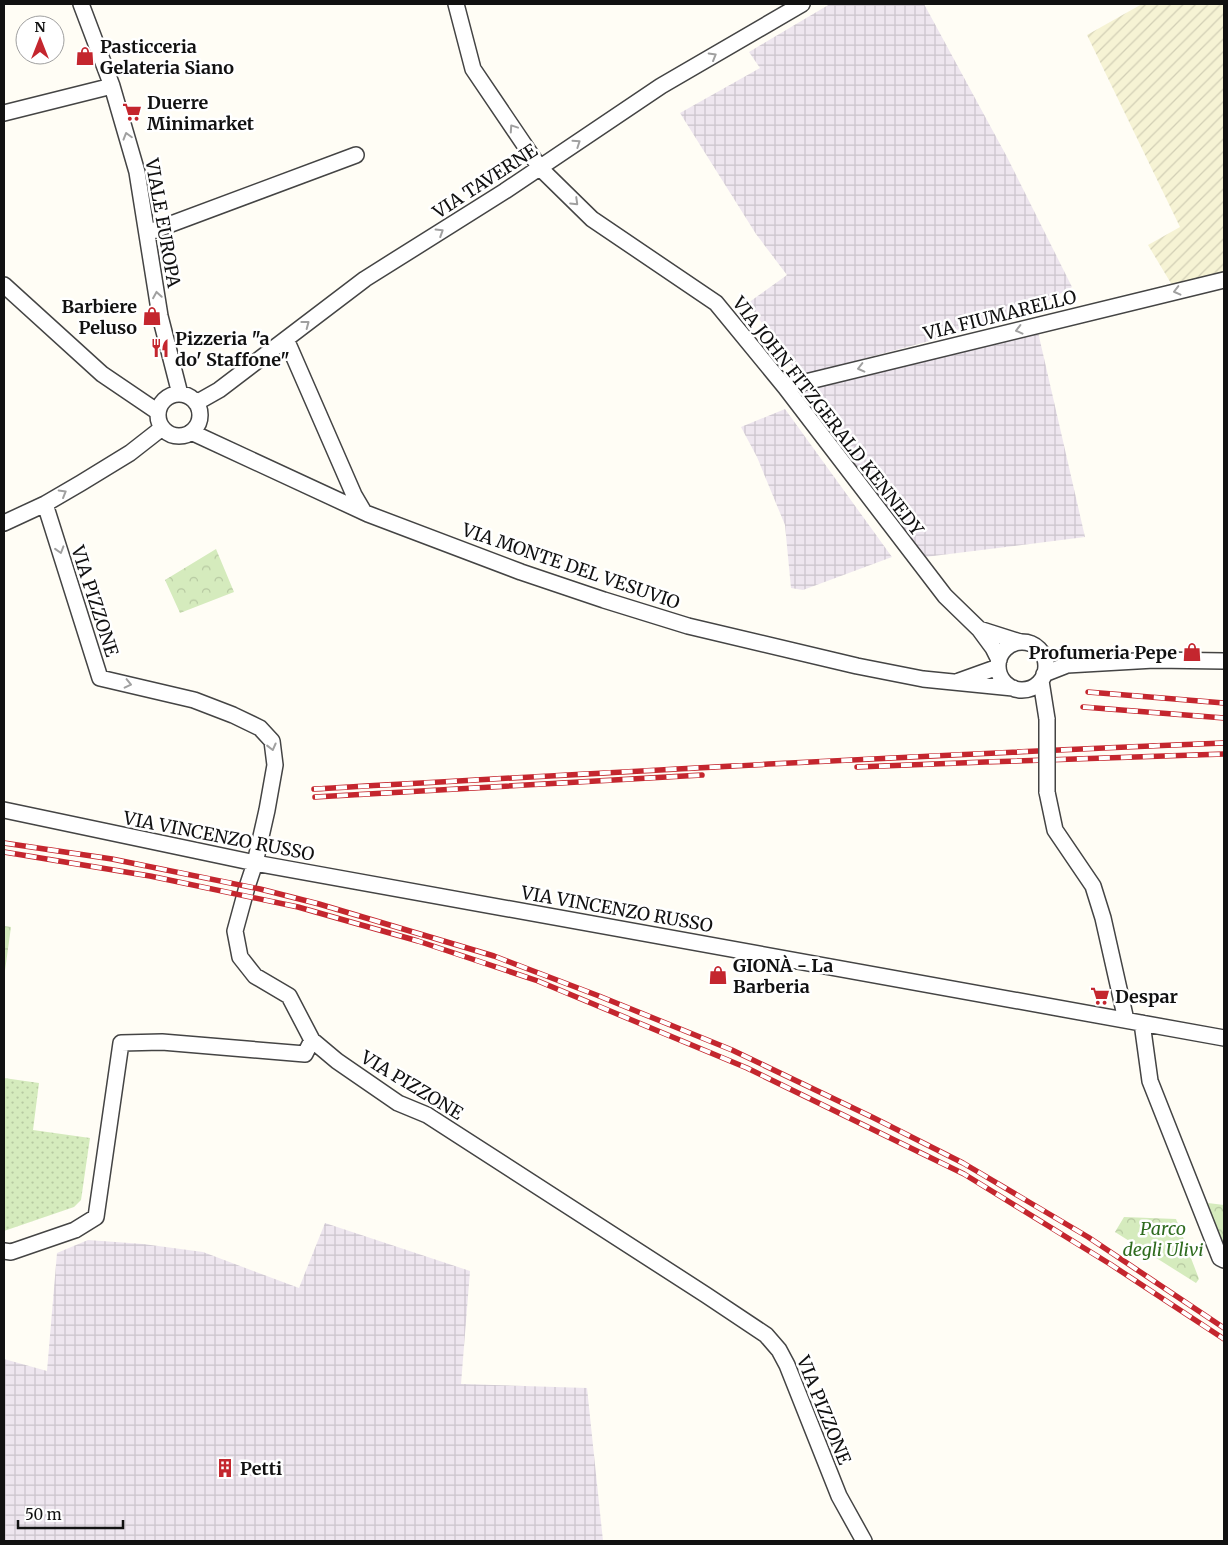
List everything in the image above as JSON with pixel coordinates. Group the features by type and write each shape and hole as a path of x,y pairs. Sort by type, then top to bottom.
{"street":[{"name":"VIALE EUROPA","path":"81,4 112,86 137,172 160,316 180,394"},
{"name":"VIA JOHN FITZGERALD KENNEDY","path":"456,4 473,69 540,168 592,219 716,303 786,387 945,596 979,629 998,663"},
{"name":"VIA TAVERNE","path":"196,403 219,390 365,279 540,168 661,86 802,4"},
{"path":"4,113 112,86"},
{"path":"147,233 356,155"},
{"name":"VIA FIUMARELLO","path":"786,387 1224,280"},
{"path":"4,285 102,374 158,412"},
{"path":"286,339 354,494 364,512"},
{"path":"180,394 190,397 196,403 200,417 198,425 191,432 184,436 177,436 170,434 162,428 158,421 158,412 163,400 169,396 180,394"},
{"path":"4,523 46,504 130,453 162,428"},
{"name":"VIA MONTE DEL VESUVIO","path":"191,432 364,512 521,572 688,626 857,666 923,679 1028,689 1035,686 1042,677 1067,665 1154,660 1224,661"},
{"name":"VIA PIZZONE","path":"46,504 100,678 194,700 260,728 272,741 276,765 255,863 235,931 240,957 255,976 289,996 312,1040 337,1061 398,1103 427,1115 766,1335 779,1350 787,1365 839,1496 864,1541"},
{"name":"VIA JOHN FITZGERALD KENNEDY","path":"979,629 1020,642"},
{"name":"VIA MONTE DEL VESUVIO","path":"955,682 998,663 1006,648 1020,642 1035,646 1041,652 1067,665"},
{"path":"1041,652 1044,659 1042,677 1046,714 1047,792 1055,830 1093,886 1103,918 1126,1020"},
{"path":"998,663 1002,680 1046,714"},
{"name":"VIA VINCENZO RUSSO","path":"4,810 255,863 1224,1038"},
{"path":"1142,1023 1150,1081 1220,1258 1224,1260"},
{"path":"4,1252 11,1252 74,1230 96,1217 121,1043 162,1042 304,1054 312,1040"}],"shaded area":[{"path":"830,4 924,4 1007,157 1072,287 1019,317 799,376 748,303 787,275 756,234 680,113 760,68 749,52"},
{"path":"1142,4 1224,4 1224,273 1172,285 1148,245 1180,227 1087,35"},
{"path":"1038,332 1085,537 925,557 799,389"},
{"path":"785,409 892,557 803,590 791,588 785,525 757,457 741,427"},
{"path":"325,1223 470,1271 461,1384 587,1388 603,1541 4,1541 4,1359 47,1371 57,1253 88,1240 143,1244 203,1252 299,1288"}],"green space":[{"path":"216,549 234,592 180,613 165,580"},
{"path":"4,926 11,927 4,978"},
{"path":"4,1078 39,1083 33,1130 90,1138 81,1200 74,1207 4,1231"},
{"path":"1208,1203 1224,1205 1224,1246 1221,1244"},
{"name":"Parco degli Ulivi","path":"1124,1217 1176,1219 1199,1279 1196,1283 1115,1232"}],"railway":[{"path":"1088,692 1224,703"},
{"path":"1083,707 1224,718"},
{"path":"314,789 883,758 1224,743"},
{"path":"857,767 1224,754"},
{"path":"315,797 702,775"},
{"path":"4,843 112,859 260,889 319,904 494,956 599,996 732,1050 963,1163 1088,1237 1224,1328"},
{"path":"4,852 150,876 298,907 418,941 538,981 747,1068 964,1174 1110,1264 1224,1339"}],"place":[{"name":"Pasticceria Gelateria Siano","path":"85,56"},
{"name":"Duerre Minimarket","path":"132,112"},
{"name":"Barbiere Peluso","path":"152,316"},
{"name":"Pizzeria \"a do' Staffone\"","path":"160,348"},
{"name":"Profumeria Pepe","path":"1192,652"},
{"name":"GIONÀ - La Barberia","path":"718,975"},
{"name":"Despar","path":"1100,996"},
{"name":"Petti","path":"225,1468"}]}
